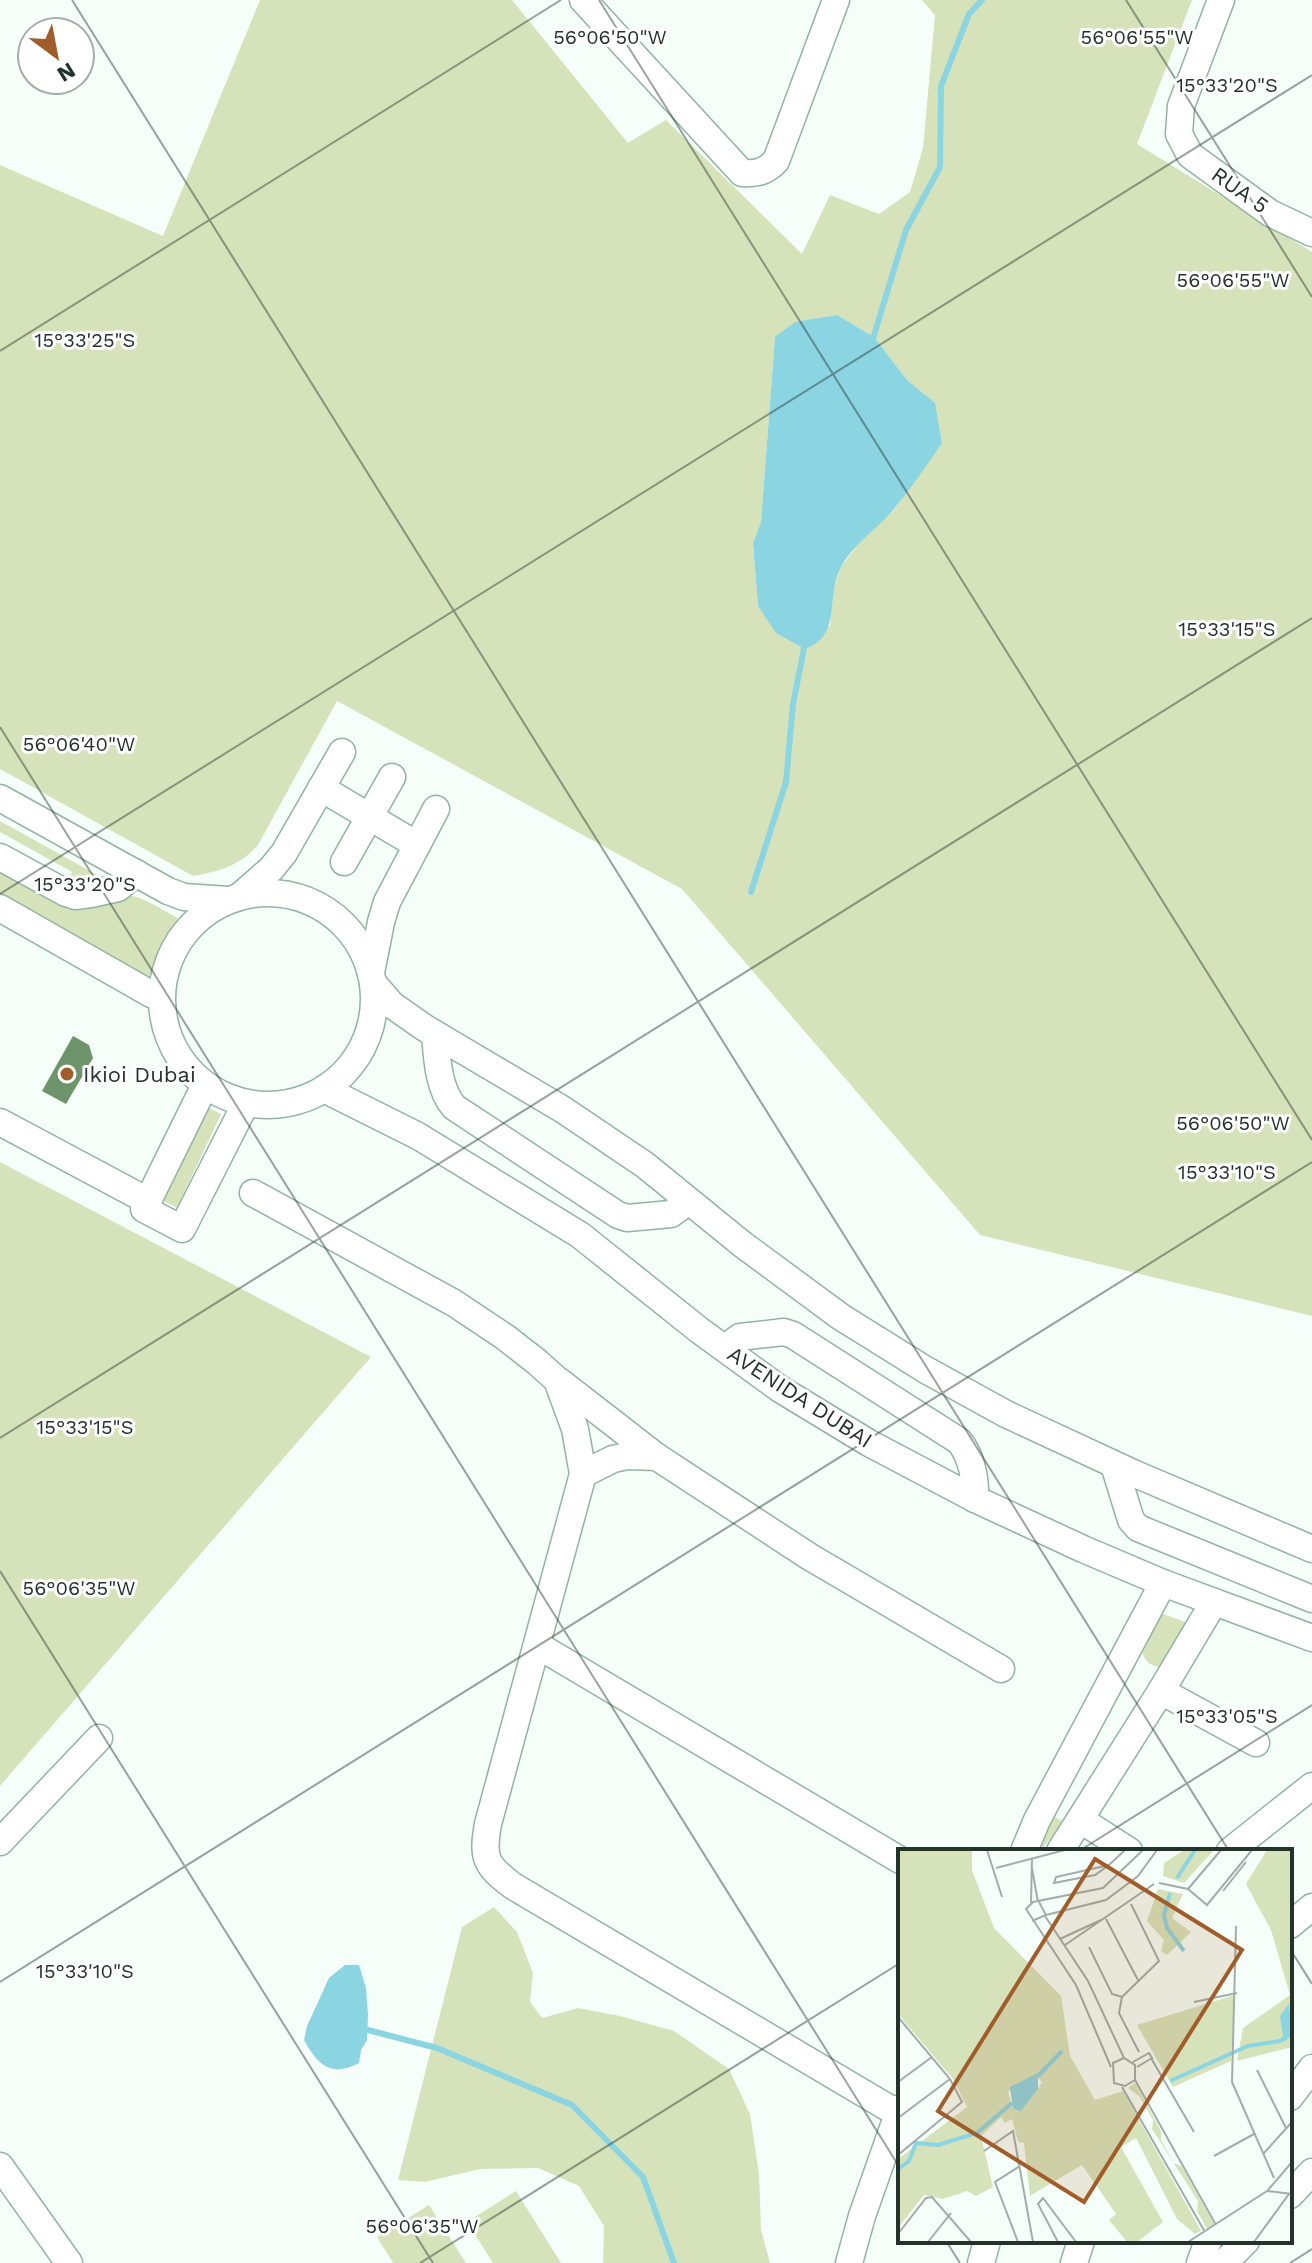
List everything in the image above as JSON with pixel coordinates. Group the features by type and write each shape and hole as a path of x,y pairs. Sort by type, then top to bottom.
{"street":[{"path":"583,0 742,173 755,174 767,170 776,161 836,0"},
{"name":"RUA 5","path":"1221,0 1181,106 1179,134 1190,155 1270,213 1312,233"},
{"path":"342,752 284,853 271,869 233,899 205,913 185,932 173,952 161,997 164,1023 173,1047 187,1069 205,1085 224,1096 246,1103 273,1105 300,1100 325,1088 355,1059 365,1041 373,1012 372,978 387,902 436,809"},
{"path":"344,862 392,777"},
{"path":"321,788 417,845"},
{"path":"0,798 184,897 233,899 257,893 285,894 325,909 341,921 356,939 372,978 392,1005 562,1109 645,1165 742,1244 841,1317 926,1370 1006,1414 1114,1465 1312,1549"},
{"path":"0,857 75,896 118,888 136,873"},
{"path":"0,908 161,997"},
{"path":"435,1034 437,1062 447,1099 454,1107 618,1215 627,1218 671,1214 689,1201"},
{"path":"205,1085 144,1209 182,1229 246,1103"},
{"name":"AVENIDA DUBAI","path":"325,1088 418,1136 580,1235 780,1389 869,1443 975,1499 1083,1549 1163,1583 1312,1638"},
{"path":"0,1122 148,1201"},
{"path":"253,1193 454,1303 505,1337 657,1457 810,1557 1001,1669"},
{"path":"725,1348 740,1337 784,1332 793,1335 959,1441 966,1449 976,1486 975,1499"},
{"path":"557,1380 575,1429 583,1474 488,1824 485,1859 495,1873 513,1886 898,2109"},
{"path":"583,1474 613,1459 657,1457"},
{"path":"1114,1465 1131,1520 1138,1528 1312,1599"},
{"path":"1025,1849 1037,1820 1163,1583"},
{"path":"1061,1849 1214,1602"},
{"path":"537,1645 898,1859"},
{"path":"1161,1691 1256,1743"},
{"path":"0,1842 99,1738"},
{"path":"1233,1849 1312,1786"},
{"path":"1081,1820 1126,1849"},
{"path":"1292,1923 1312,1907"},
{"path":"1292,2094 1312,2068"},
{"path":"849,2263 898,2113"},
{"path":"0,2166 69,2263"},
{"path":"1292,2193 1312,2172"},
{"path":"981,2263 986,2243"},
{"path":"1074,2263 1080,2243"},
{"path":"1200,2263 1207,2243"},
{"path":"1224,2263 1244,2243"}],"green space":[{"path":"260,0 512,0 628,143 666,120 802,254 830,195 879,214 910,192 923,148 935,15 922,0 1192,0 1137,144 1312,252 1312,1316 980,1235 682,889 337,701 258,845 236,863 203,874 193,876 0,769 0,165 163,236","holes":["837,315 874,337 907,380 934,403 942,443 893,511 862,539 840,568 833,590 830,627 758,606 753,543 761,522 775,337 818,319"]},
{"path":"0,821 110,882 65,887 72,872 0,832"},
{"path":"0,872 59,905 75,907 127,895 142,899 178,918 160,948 149,977 0,894"},
{"path":"209,1108 221,1114 177,1208 164,1201"},
{"path":"0,1162 371,1357 0,1786"},
{"path":"1163,1614 1188,1623 1161,1667 1147,1661 1141,1647 1158,1617"},
{"path":"1052,1815 1064,1822 1042,1849 1039,1848"},
{"path":"494,1907 517,1932 533,1973 530,2002 542,2018 578,2008 620,2016 674,2031 729,2069 750,2114 759,2174 761,2230 770,2263 603,2263 604,2226 579,2186 538,2168 480,2169 425,2182 398,2180 462,1927"},
{"path":"516,2191 561,2263 493,2263 467,2222"},
{"path":"429,2205 466,2263 393,2263 377,2237"}],"water":[{"path":"837,315 874,337 907,380 935,403 942,443 894,509 845,560 836,580 829,625 817,643 805,649 776,633 758,606 753,543 761,522 775,337 795,322"},
{"path":"345,1965 359,1965 366,1988 367,2040 359,2063 333,2069 314,2056 304,2040 307,2026 329,1978"}],"building":[{"name":"Ikioi Dubai","path":"73,1036 89,1045 93,1058 66,1104 42,1091"}],"waterway":[{"path":"872,342 906,230 940,167 941,86 969,14 982,0"},
{"path":"751,892 786,782 793,704 805,643"},
{"path":"368,2030 437,2048 572,2105 643,2177 674,2263"}],"place":[{"name":"Ikioi Dubai","path":"67,1074"}]}
